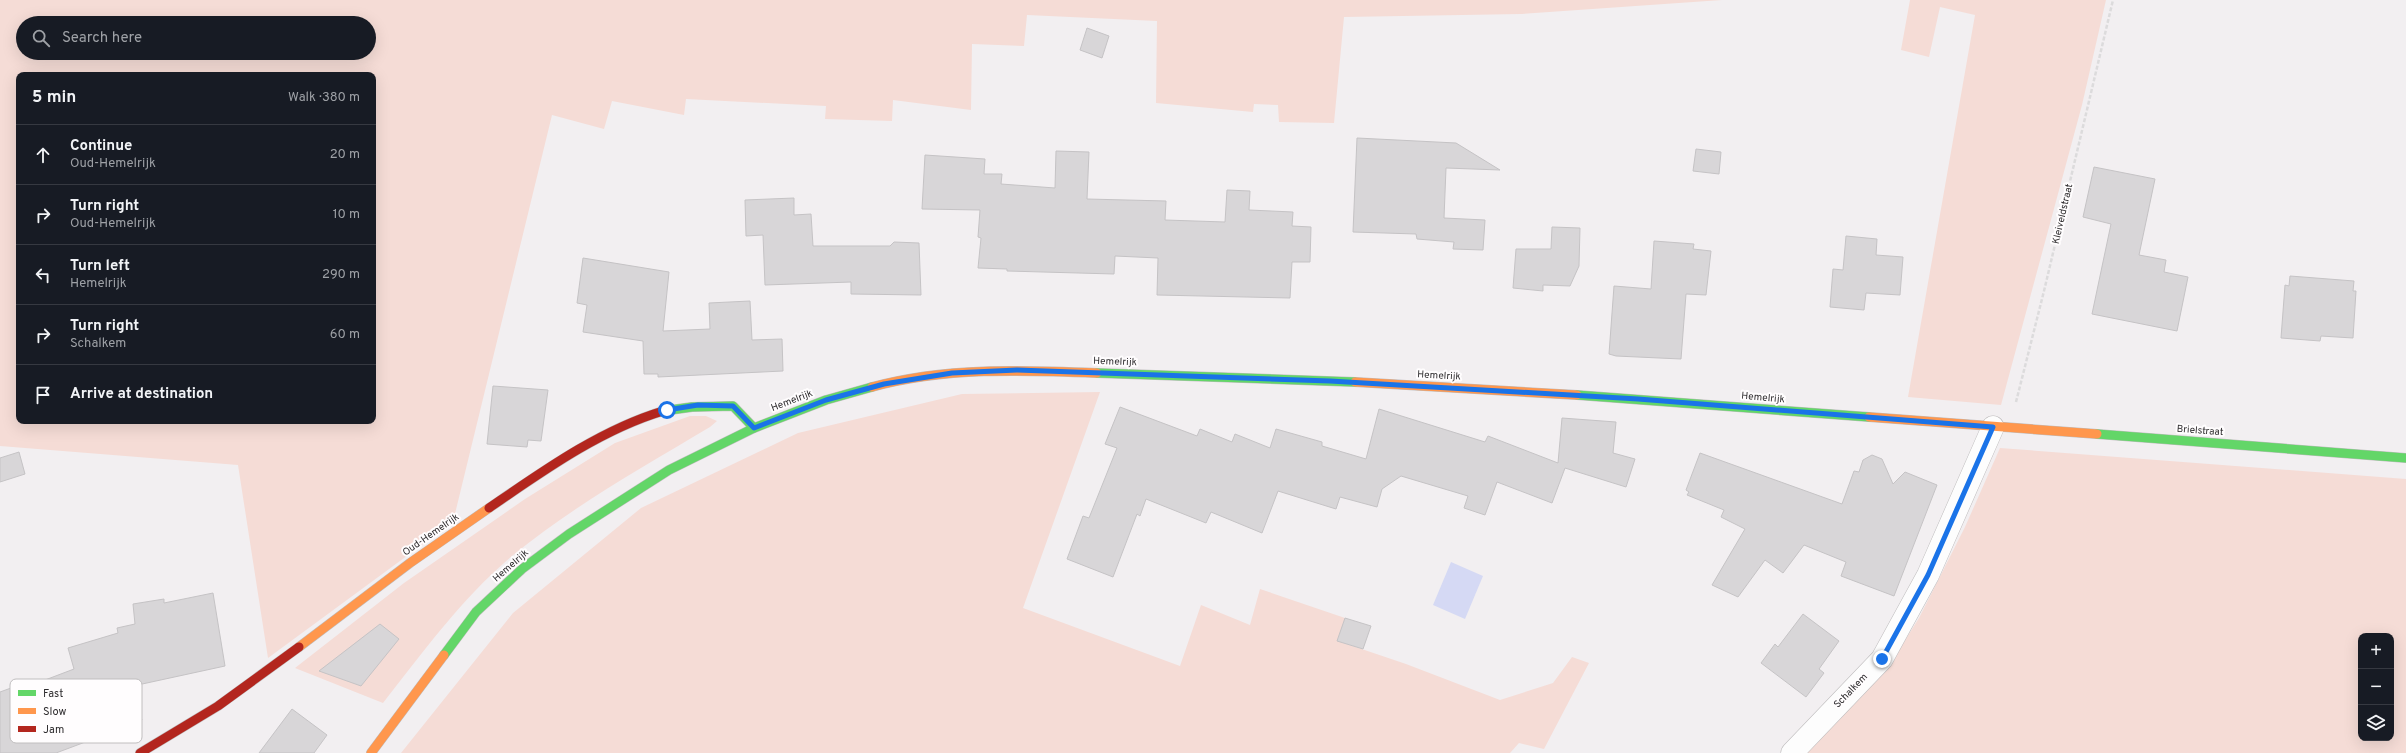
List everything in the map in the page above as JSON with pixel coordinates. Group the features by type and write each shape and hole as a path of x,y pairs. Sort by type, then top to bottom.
{"street":[{"name":"Hemelrijk","path":"371,753 476,612 522,569 569,534 669,470 754,428 826,400 884,384 952,373 1017,370 1330,381 1606,397 2001,428"},
{"name":"Oud-Hemelrijk","path":"140,753 170,737 276,665 409,564 495,503 585,446 638,419 667,410 698,405 733,406 754,428"},
{"name":"Brielstraat","path":"2001,428 2406,458"},
{"name":"Schalkem","path":"1792,753 1882,659 1928,575 2001,428"}],"path":[{"name":"Kleiveldstraat","path":"2001,428 2046,284 2112,0"}],"shaded area":[{"path":"0,0 1722,0 1521,14 1344,17 1334,123 1279,122 1278,105 1254,104 1253,112 1156,103 1157,21 1027,15 1024,46 972,44 971,110 893,100 892,121 825,119 826,106 686,99 684,115 612,101 604,129 552,115 453,522 268,658 238,465 0,446"},
{"path":"1910,0 2106,0 2082,105 2001,405 1908,397 1975,15 1940,7 1929,57 1901,50"},
{"path":"1100,392 1023,608 1180,666 1201,605 1250,625 1260,589 1345,618 1338,641 1406,664 1500,700 1553,683 1572,657 1589,663 1544,749 1519,743 1510,753 401,753 513,613 641,508 798,433 962,394"},
{"path":"690,416 706,416 717,421 710,427 634,472 559,520 512,556 476,590 444,626 383,703 295,668 404,583 525,499 615,443"},
{"path":"2000,448 2406,479 2406,753 1805,753 1887,669 1919,618 1965,527"}],"water":[{"path":"1451,562 1483,576 1465,619 1433,605"}],"building":[{"path":"1087,28 1109,36 1102,58 1080,50"},
{"path":"1357,138 1456,143 1500,170 1446,168 1444,218 1485,220 1483,250 1453,249 1454,242 1417,239 1416,234 1353,232"},
{"path":"1696,149 1721,152 1719,174 1693,171"},
{"path":"1056,151 1089,152 1087,199 1166,201 1165,220 1225,222 1227,190 1250,191 1249,210 1293,212 1292,226 1311,227 1310,262 1292,262 1290,298 1157,295 1158,258 1115,256 1114,274 1007,271 1007,269 978,268 981,238 978,237 980,210 922,209 925,155 985,159 984,174 1002,174 1001,184 1055,188"},
{"path":"2094,167 2155,179 2139,255 2166,260 2164,272 2188,277 2177,331 2092,314 2111,224 2083,217"},
{"path":"794,198 794,215 811,214 813,246 890,246 894,242 919,243 921,295 851,294 851,282 765,285 763,235 746,236 745,200"},
{"path":"1552,227 1580,228 1579,266 1570,286 1543,285 1543,291 1513,288 1516,249 1551,249"},
{"path":"1846,236 1877,239 1876,255 1903,257 1900,295 1866,293 1864,310 1830,307 1833,269 1843,270"},
{"path":"1654,241 1694,244 1693,249 1711,251 1706,295 1686,294 1681,359 1616,356 1609,354 1614,286 1651,289"},
{"path":"583,258 669,272 663,331 710,329 709,303 750,301 752,340 782,339 783,371 658,377 658,374 644,374 643,341 583,332 587,305 577,303"},
{"path":"2290,276 2354,281 2353,291 2356,291 2353,338 2321,336 2320,341 2281,338 2285,285 2289,286"},
{"path":"493,386 548,390 541,441 528,440 527,447 487,444"},
{"path":"1120,407 1197,436 1200,429 1232,442 1235,434 1270,448 1276,429 1322,442 1322,446 1366,459 1379,409 1485,442 1488,436 1558,463 1562,418 1616,422 1613,453 1635,459 1626,487 1565,468 1552,503 1497,482 1485,515 1464,508 1468,496 1401,476 1382,489 1377,507 1340,497 1336,509 1278,491 1262,533 1211,512 1206,523 1146,499 1140,516 1137,514 1113,577 1067,559 1083,516 1089,518 1117,448 1105,444"},
{"path":"19,452 25,474 0,482 0,458"},
{"path":"1700,453 1842,504 1854,471 1859,472 1863,460 1872,455 1882,459 1893,484 1905,472 1937,485 1894,596 1841,576 1846,562 1804,545 1783,573 1765,560 1738,597 1712,585 1745,529 1721,517 1724,510 1687,495 1689,492 1686,490"},
{"path":"213,593 225,666 142,684 142,679 48,679 74,669 68,648 118,633 117,628 135,624 133,604 164,599 164,603"},
{"path":"1803,614 1839,641 1819,669 1824,673 1806,697 1761,663 1775,644 1778,647"},
{"path":"1345,618 1371,626 1363,649 1337,641"},
{"path":"380,624 399,639 361,686 319,671"},
{"path":"10,688 10,743 83,743 56,753 0,753 0,692"},
{"path":"292,709 327,735 314,753 259,753"}],"traffic: fast":[{"path":"1097,373 1355,382"},
{"path":"444,655 476,612 522,569 569,534 669,470 754,428 826,400 872,387"},
{"path":"1577,395 1869,417"},
{"path":"663,411 692,407 733,406 754,428"},
{"path":"2097,434 2406,458"}],"traffic: slow":[{"path":"872,387 927,376 984,371 1097,373"},
{"path":"1355,382 1577,395"},
{"path":"1869,417 2097,434"},
{"path":"299,647 410,563 489,508"},
{"path":"371,753 444,655"}],"traffic: jam":[{"path":"489,508 551,466 594,440 640,419 663,411"},
{"path":"140,753 218,706 299,647"}],"route":[{"path":"667,410 698,405 733,406 754,428 826,400 884,384 952,373 1017,370 1330,381 1638,399 1993,427 1928,575 1882,659"}]}
